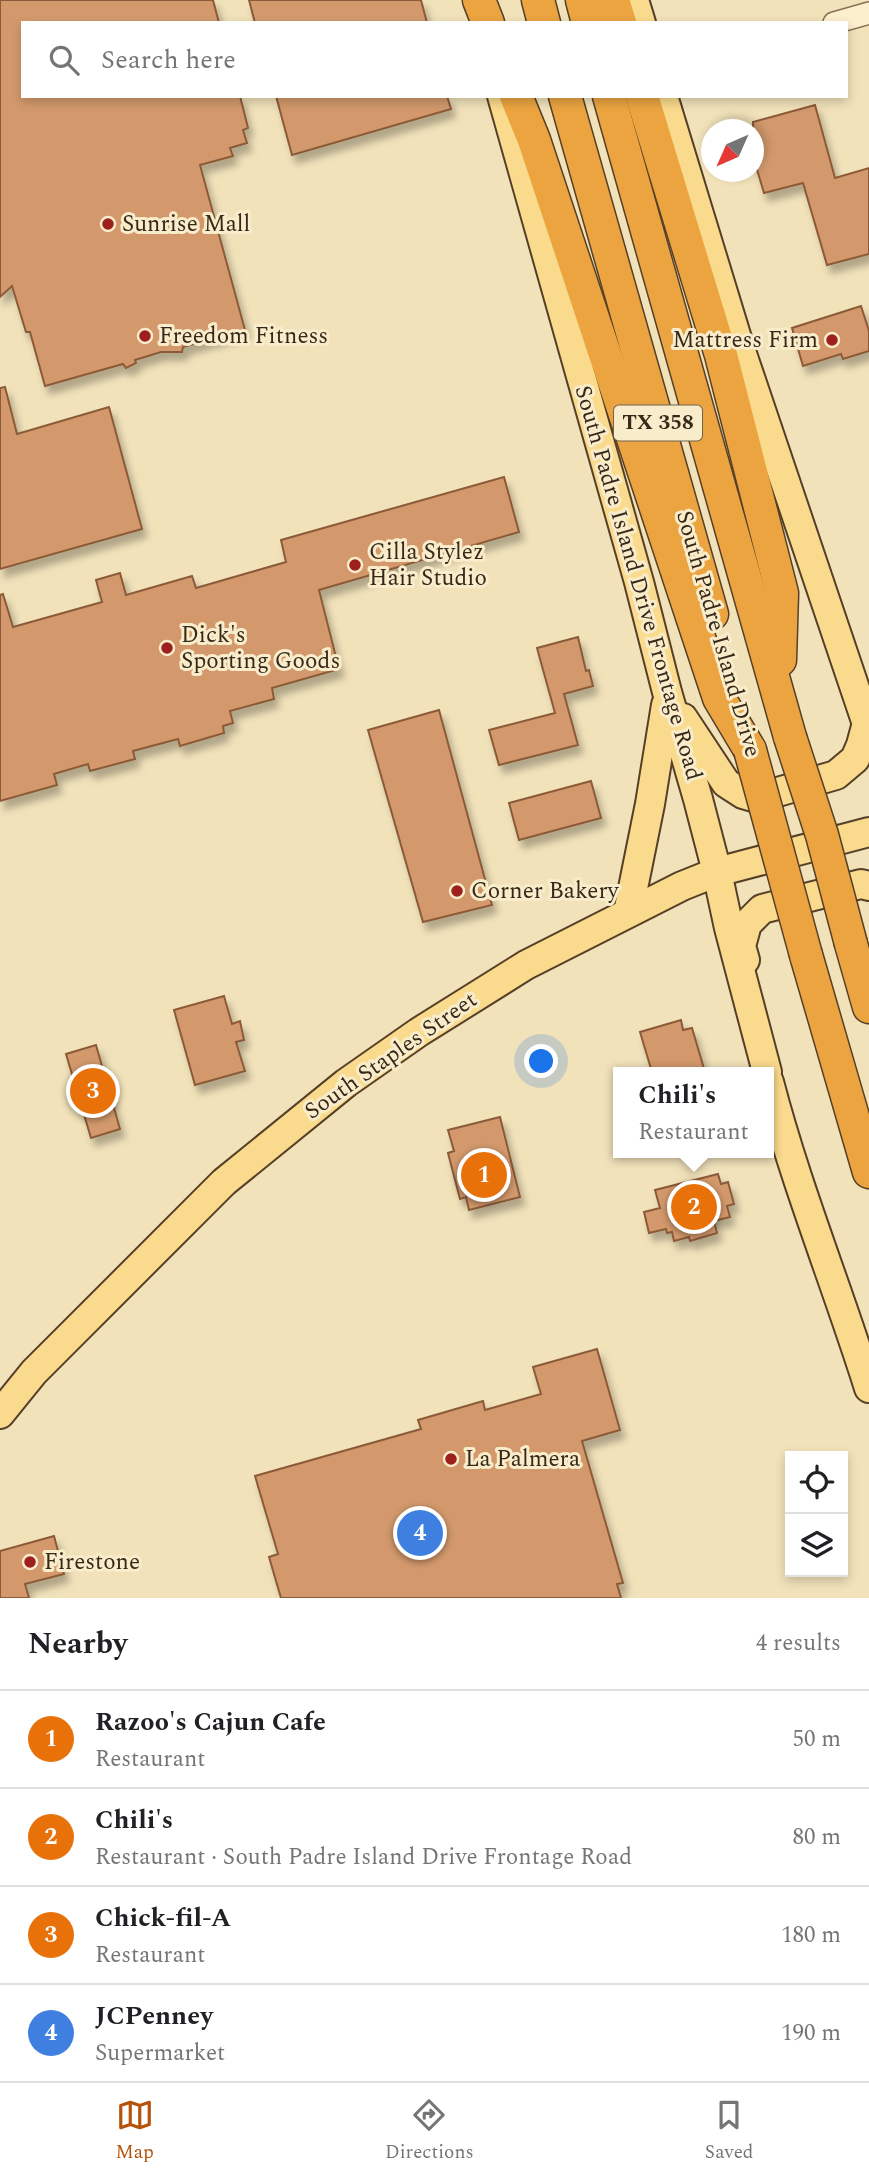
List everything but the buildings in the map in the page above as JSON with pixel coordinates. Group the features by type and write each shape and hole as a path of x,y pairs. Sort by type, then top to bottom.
{"highway":[{"path":"477,0 487,21"},
{"path":"538,0 543,21"},
{"path":"582,0 587,21"},
{"path":"613,0 619,21"},
{"path":"517,98 719,698 750,750"},
{"name":"South Padre Island Drive","path":"566,98 869,1172"},
{"name":"South Padre Island Drive","path":"610,98 869,1007"},
{"path":"643,98 721,355 782,593 779,693"}],"main road":[{"path":"477,0 482,21"},
{"path":"634,0 640,21"},
{"name":"South Padre Island Drive Frontage Road","path":"503,98 698,799 765,1067"},
{"path":"664,98 743,356 868,727 855,759 836,775 757,798 743,794 726,783 667,692"},
{"path":"628,913 650,804 667,692"},
{"name":"South Staples Street","path":"0,1415 34,1372 224,1182 346,1083 419,1032 526,965 682,886 717,872 869,832"},
{"path":"774,1075 776,1073 741,946 747,924 762,909 861,884 869,886"},
{"name":"South Padre Island Drive Frontage Road","path":"774,1097 811,1219 869,1388"}],"street":[{"path":"841,21 869,13"}],"place":[{"name":"Sunrise Mall","path":"108,224"},
{"name":"Freedom Fitness","path":"145,336"},
{"name":"Mattress Firm","path":"832,340"},
{"name":"Cilla Stylez Hair Studio","path":"355,565"},
{"name":"Dick's Sporting Goods","path":"167,648"},
{"name":"Corner Bakery","path":"457,891"},
{"name":"Chick-fil-A","path":"93,1091"},
{"name":"Razoo's Cajun Cafe","path":"484,1175"},
{"name":"Chili's","path":"694,1207"},
{"name":"La Palmera","path":"451,1459"},
{"name":"JCPenney","path":"420,1533"},
{"name":"Firestone","path":"30,1562"}]}
